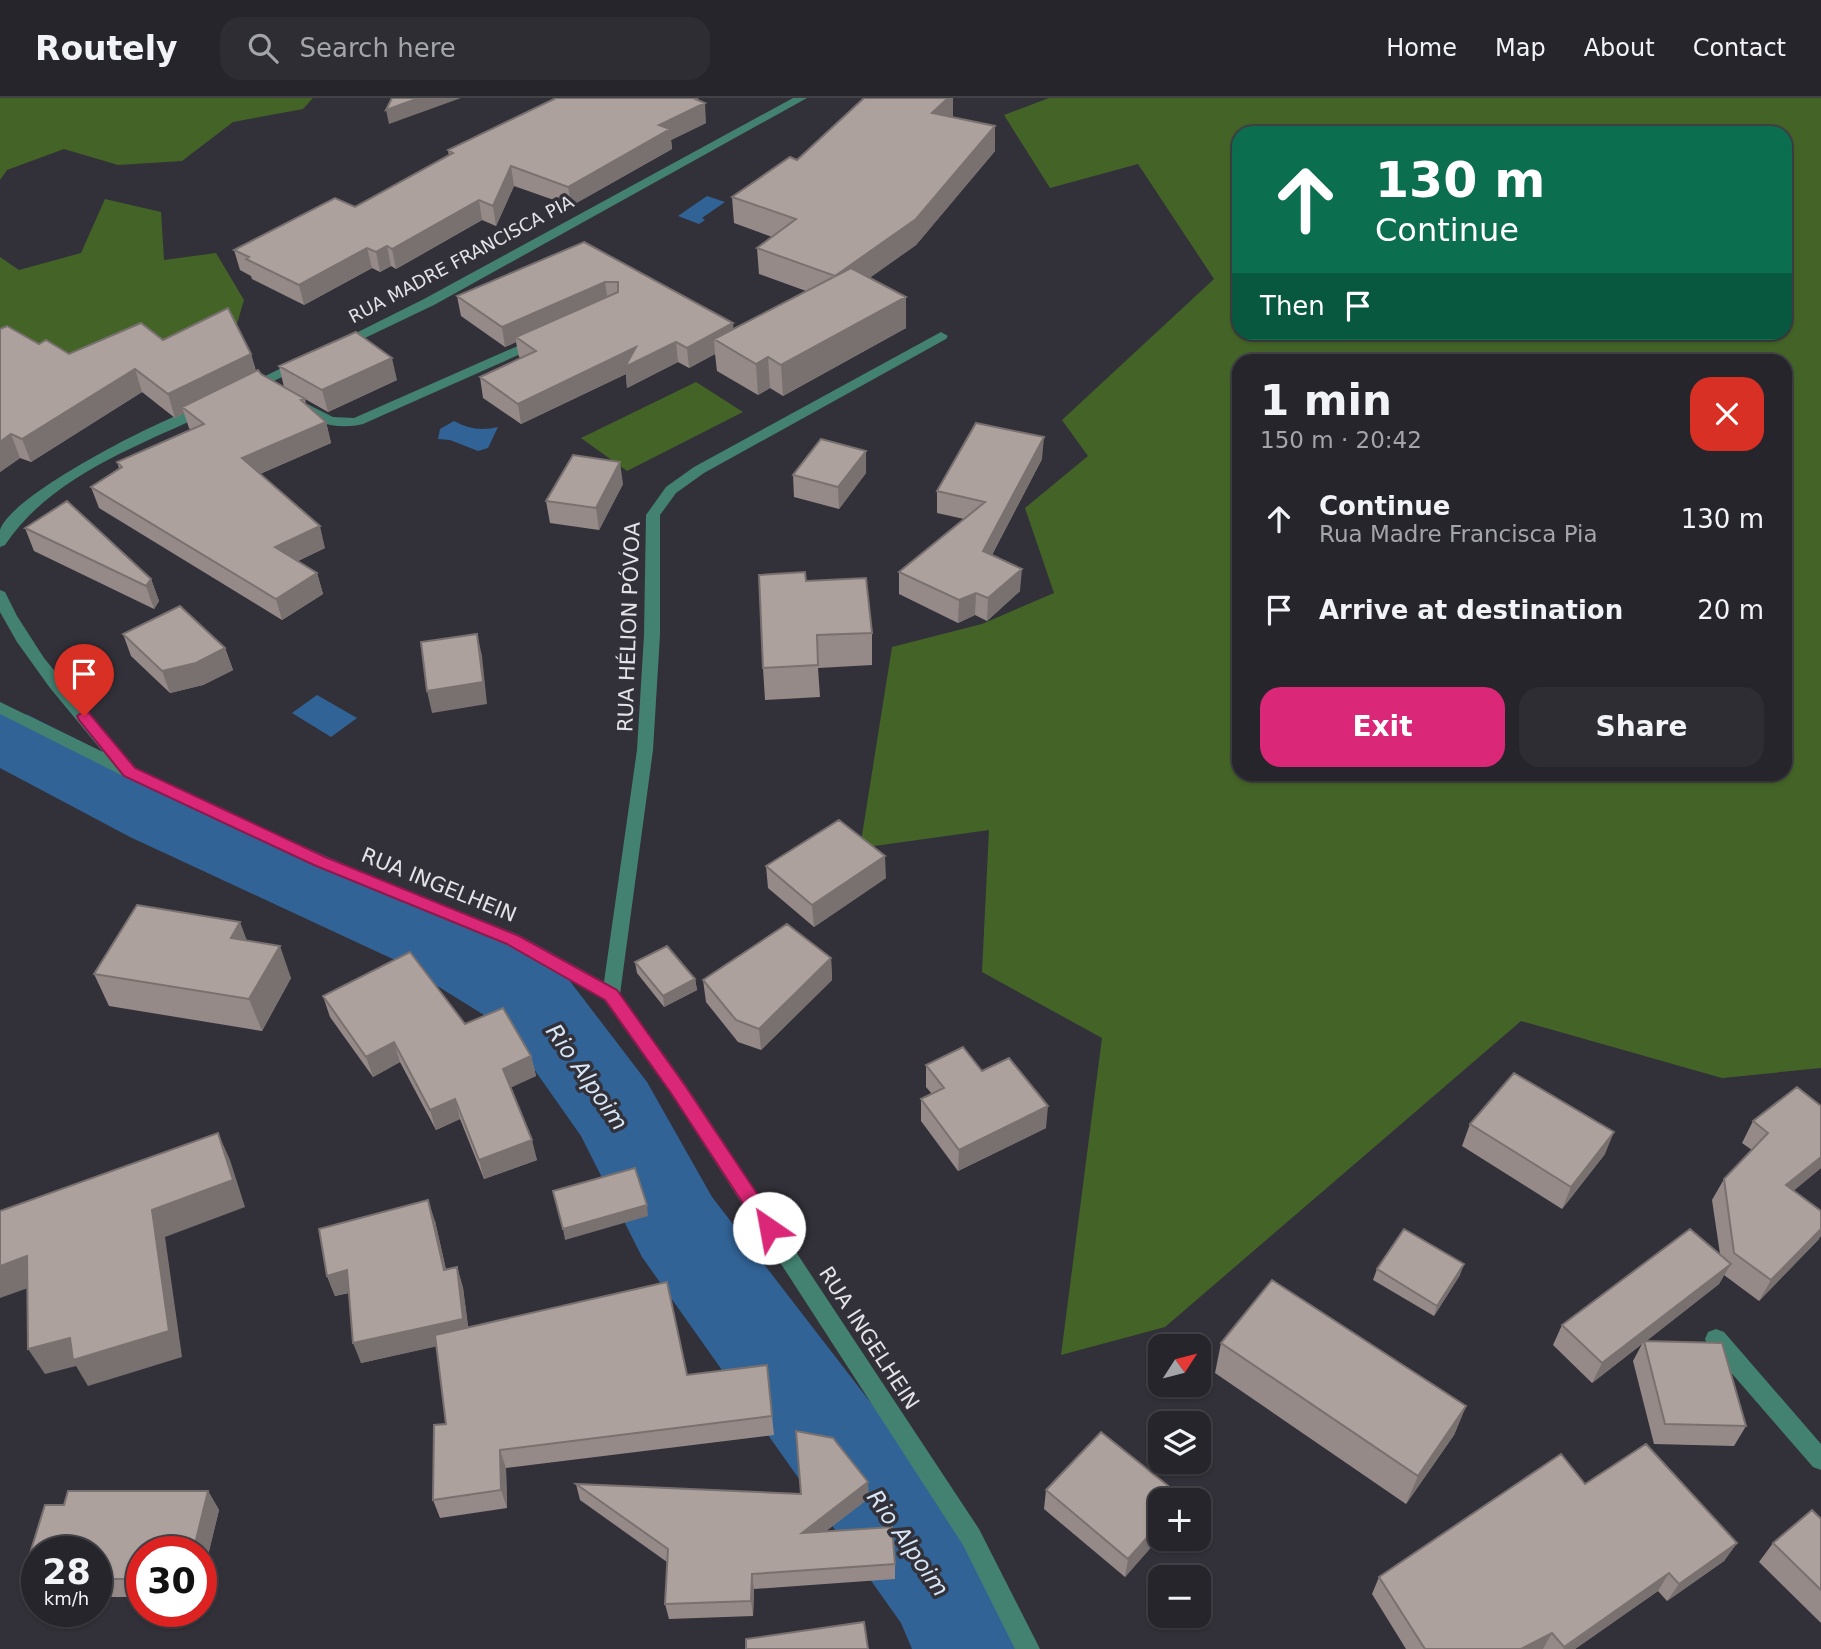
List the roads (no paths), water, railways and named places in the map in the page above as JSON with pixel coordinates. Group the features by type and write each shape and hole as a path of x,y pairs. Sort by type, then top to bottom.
{"street":[{"name":"RUA MADRE FRANCISCA PIA","path":"0,542 33,502 77,474 223,401 274,388 316,356 429,302 801,98"},
{"path":"274,388 329,422 344,425 553,334"},
{"name":"RUA HÉLION PÓVOA","path":"611,995 645,750 652,635 653,515 671,490 699,470 942,336"},
{"path":"0,595 8,615 54,679 129,772"},
{"name":"RUA INGELHEIN","path":"0,707 129,772 331,866 513,940 611,995 678,1088 971,1537 1028,1649"},
{"path":"1716,1339 1821,1460"}],"water":[{"path":"707,196 725,202 702,218 705,220 699,224 678,216"},
{"path":"454,421 475,428 498,427 488,448 478,451 450,440 438,439 440,429"},
{"path":"317,695 357,718 331,737 292,713"}],"waterway":[{"name":"Rio Alpoim","path":"0,734 159,816 428,938 537,1004 614,1109 677,1227 943,1587 969,1649"}]}
